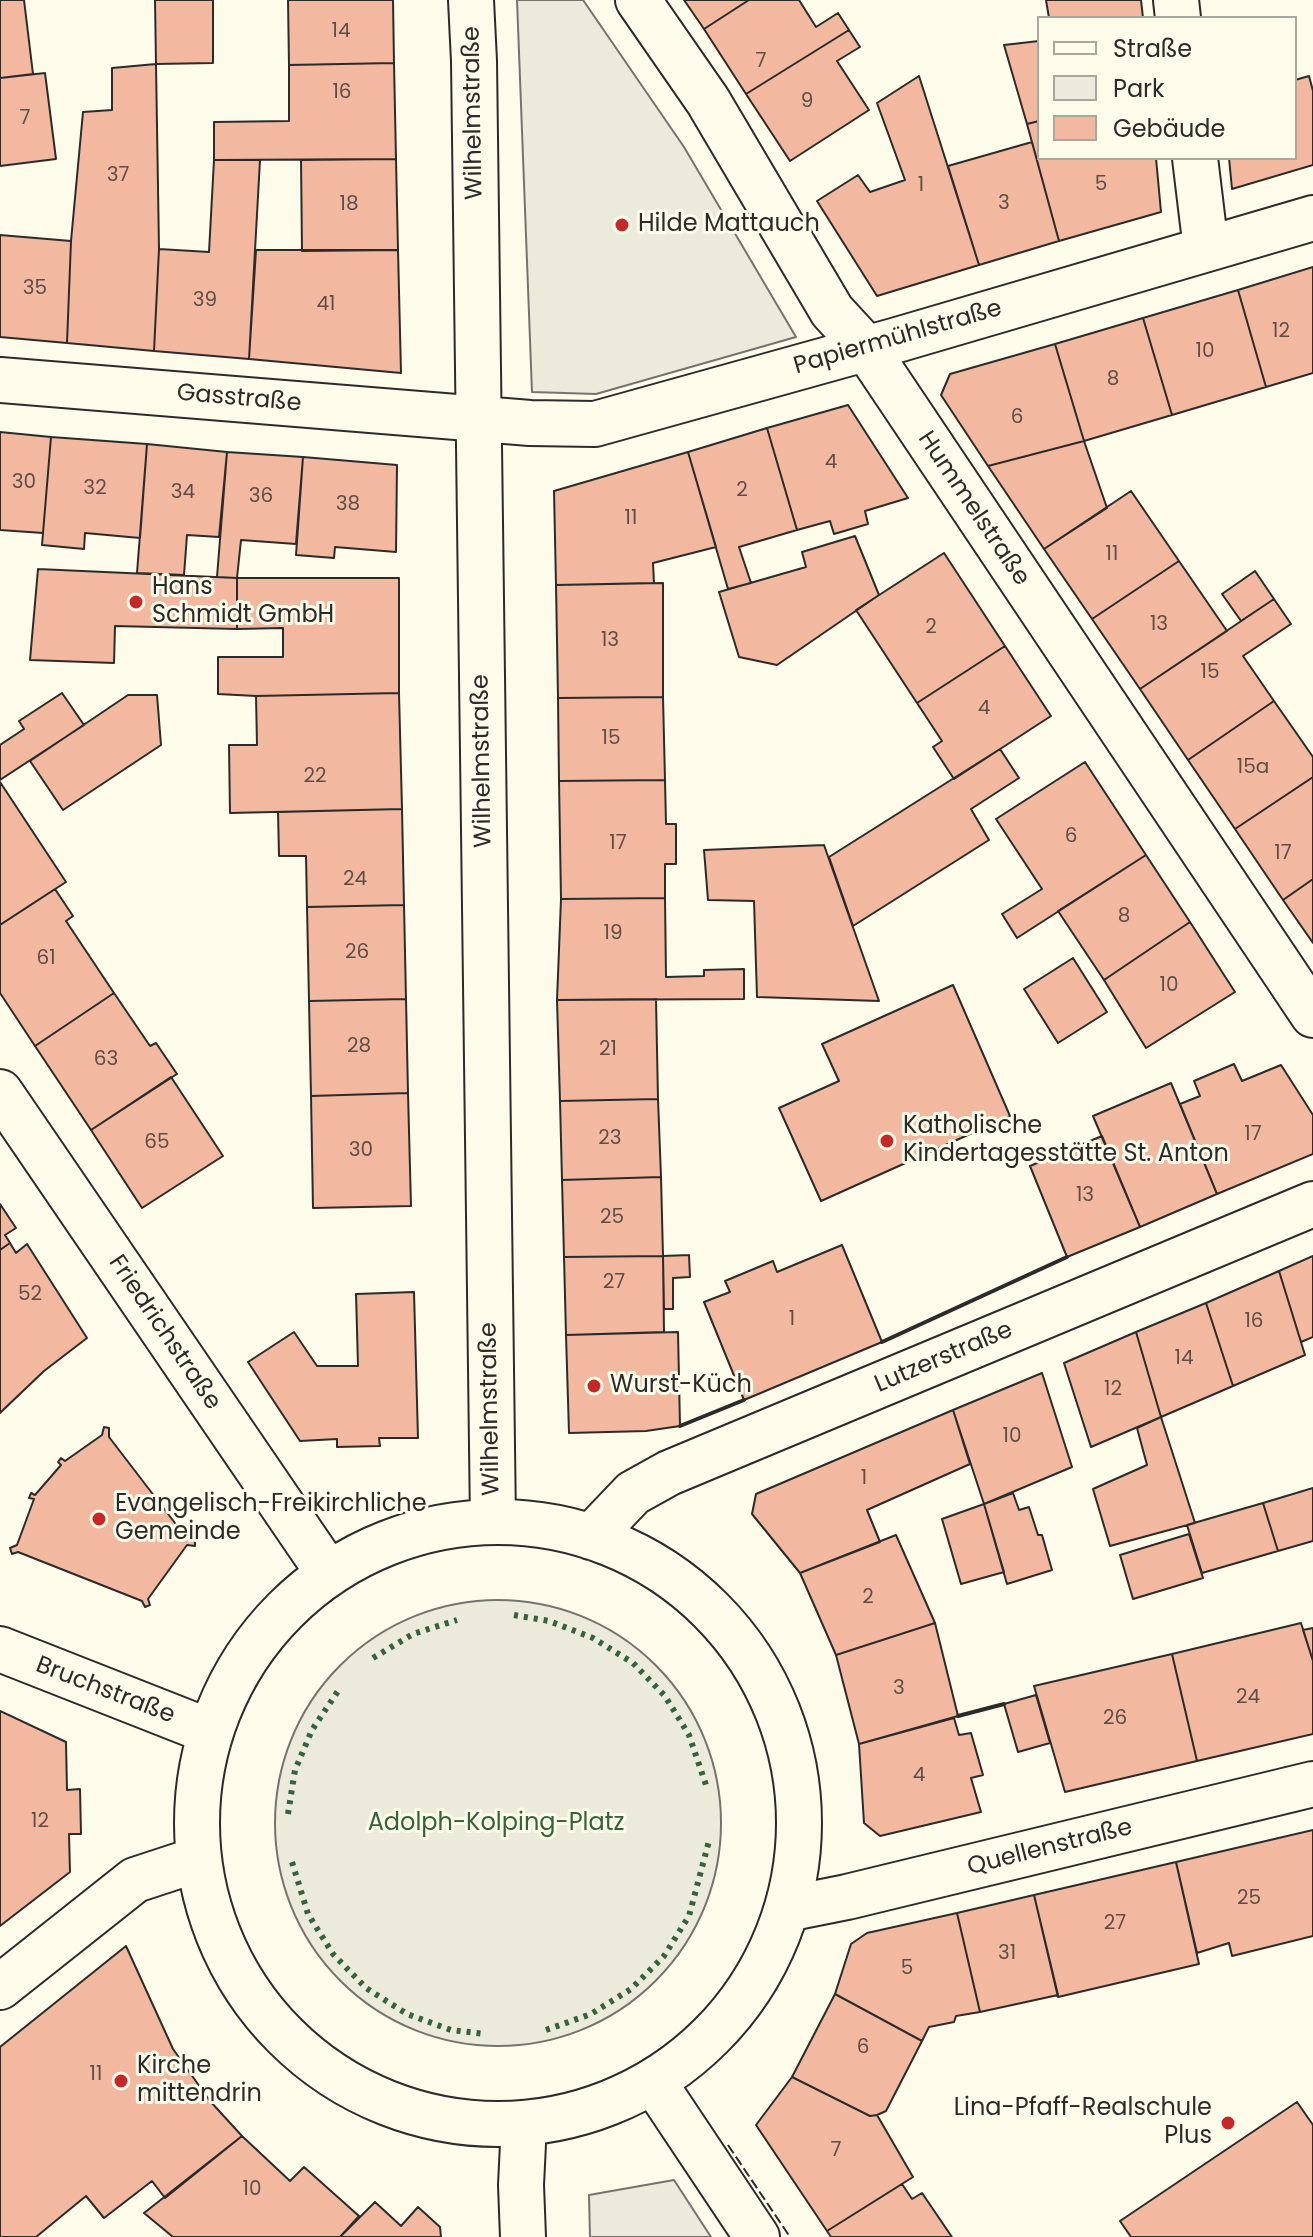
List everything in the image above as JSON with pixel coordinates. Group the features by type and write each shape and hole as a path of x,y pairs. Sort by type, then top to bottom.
{"street":[{"name":"Wilhelmstraße","path":"471,0 493,1522"},
{"name":"Hummelstraße","path":"638,0 708,101 832,311 866,348 1313,1015"},
{"path":"1195,160 1206,249"},
{"name":"Papiermühlstraße","path":"479,418 595,424 1313,218"},
{"name":"Gasstraße","path":"0,380 479,418"},
{"name":"Friedrichstraße","path":"0,1092 329,1574"},
{"name":"Lutzerstraße","path":"591,1537 633,1493 669,1473 1313,1204"},
{"path":"493,1522 543,1525 591,1537 634,1555 675,1578 710,1609 741,1643 765,1683 784,1726 795,1771 797,1864 787,1909 759,1973 740,2001 718,2028 687,2057 653,2081 591,2109 524,2123 478,2123 432,2117 346,2083 308,2056 274,2025 246,1988 224,1948 208,1905 199,1859 198,1795 211,1732 231,1686 257,1644 289,1606 329,1574 360,1555 416,1534 493,1522"},
{"name":"Bruchstraße","path":"0,1649 211,1732"},
{"name":"Quellenstraße","path":"787,1909 1313,1784"},
{"path":"0,1987 135,1880 199,1859"},
{"path":"653,2081 757,2237"},
{"path":"523,2237 521,2185 524,2123"}],"green space":[{"path":"517,0 583,0 684,147 796,337 596,394 532,392"},
{"name":"Adolph-Kolping-Platz","path":"498,1600 541,1604 583,1617 622,1638 656,1665 683,1699 704,1738 717,1780 721,1823 717,1866 704,1908 683,1947 656,1981 622,2008 583,2029 541,2042 498,2046 455,2042 413,2029 374,2008 340,1981 313,1947 292,1908 279,1866 275,1823 279,1780 292,1738 313,1699 340,1665 374,1638 413,1617 455,1604"},
{"path":"674,2180 711,2237 590,2237 589,2195"}],"building":[{"path":"0,0 24,0 33,74 0,78"},
{"path":"155,0 213,0 213,63 156,64"},
{"path":"288,0 393,0 394,63 289,65"},
{"path":"684,0 749,0 704,29"},
{"path":"749,0 799,0 816,27 838,13 849,30 746,94 704,29"},
{"path":"1046,0 1141,0 1143,16 1049,16"},
{"path":"849,30 860,47 837,61 869,110 790,161 746,94"},
{"path":"1037,41 1037,122 1027,124 1004,45"},
{"path":"394,63 396,159 214,160 214,122 289,121 289,65"},
{"path":"156,64 159,249 154,351 67,343 71,241 83,112 112,110 112,68"},
{"path":"45,73 56,159 0,166 0,78"},
{"path":"919,76 979,265 877,296 817,201 858,175 870,192 905,180 877,103"},
{"path":"1309,76 1313,91 1313,165 1232,189 1229,160 1297,160 1297,79"},
{"path":"1037,122 1037,160 1156,160 1161,212 1059,241 1027,124"},
{"path":"1032,142 1059,241 979,265 948,166"},
{"path":"396,159 398,250 302,251 301,160"},
{"path":"214,160 260,160 249,359 154,351 159,249 209,252"},
{"path":"0,235 71,241 67,343 0,337"},
{"path":"256,250 398,250 401,373 249,359"},
{"path":"1313,267 1313,373 1266,387 1238,290"},
{"path":"1238,290 1266,387 1172,415 1143,318"},
{"path":"1143,318 1172,415 1084,441 1055,344"},
{"path":"1055,344 1084,441 988,466 941,395 950,374"},
{"path":"848,405 908,498 865,511 868,524 834,534 830,521 797,530 767,428"},
{"path":"767,428 797,530 739,547 751,583 728,589 688,452"},
{"path":"0,432 51,437 43,533 0,530"},
{"path":"51,437 147,444 140,538 85,533 84,549 42,545"},
{"path":"1084,441 1107,508 1044,549 988,466"},
{"path":"147,444 227,452 219,537 187,535 184,575 137,573"},
{"path":"227,452 303,457 296,544 241,540 237,578 217,577"},
{"path":"688,452 716,547 653,563 654,583 556,585 554,491"},
{"path":"303,457 397,465 396,552 335,547 334,558 296,555"},
{"path":"1131,491 1179,561 1092,619 1044,549"},
{"path":"855,536 879,595 777,665 739,657 719,592 806,567 802,552"},
{"path":"944,553 1005,646 917,703 856,610"},
{"path":"1179,561 1227,631 1140,689 1092,619"},
{"name":"Hans Schmidt GmbH","path":"38,569 237,578 237,629 115,626 114,663 30,660"},
{"path":"1255,571 1274,599 1241,621 1222,594"},
{"path":"237,578 399,578 399,693 218,694 218,657 283,657 283,628 237,629"},
{"path":"663,583 663,697 558,698 556,585"},
{"path":"1274,599 1291,624 1243,656 1274,701 1188,760 1140,689"},
{"path":"1005,646 1051,716 954,779 933,747 942,741 917,703"},
{"path":"62,693 84,725 0,780 0,745 24,729 19,721"},
{"path":"399,693 402,809 230,813 229,745 257,745 256,696"},
{"path":"128,695 157,695 161,745 63,810 30,761"},
{"path":"663,697 665,780 559,781 558,698"},
{"path":"1274,701 1313,757 1313,777 1235,829 1188,760"},
{"path":"1000,749 1019,778 971,809 989,840 853,926 829,857"},
{"path":"1085,762 1146,855 1017,938 1002,914 1042,889 996,819"},
{"path":"1313,777 1313,879 1283,900 1235,829"},
{"path":"665,780 666,824 676,824 676,864 665,864 665,898 561,899 559,781"},
{"path":"0,782 66,882 0,925"},
{"path":"402,809 404,905 307,907 306,856 279,856 278,812"},
{"path":"824,845 879,1001 757,997 754,901 708,900 704,850"},
{"path":"1146,855 1190,922 1104,980 1058,911"},
{"path":"1313,879 1313,943 1283,900"},
{"path":"55,889 73,916 66,921 114,993 35,1046 0,993 0,925"},
{"path":"665,898 666,977 704,976 704,970 744,969 744,999 557,1000 561,899"},
{"path":"404,905 406,999 309,1001 307,907"},
{"path":"1190,922 1235,992 1146,1048 1104,980"},
{"path":"1073,958 1107,1012 1058,1043 1024,989"},
{"path":"953,985 1010,1116 821,1201 779,1108 839,1081 822,1044"},
{"path":"114,993 150,1046 156,1043 177,1074 91,1130 35,1046"},
{"path":"406,999 408,1093 311,1096 309,1001"},
{"path":"656,999 658,1099 560,1101 557,1000"},
{"path":"1234,1064 1242,1081 1281,1065 1313,1115 1313,1154 1217,1194 1180,1104 1200,1096 1194,1081"},
{"path":"171,1077 223,1156 142,1208 91,1130"},
{"path":"1171,1083 1217,1194 1140,1227 1093,1116"},
{"path":"408,1093 411,1206 313,1208 311,1096"},
{"path":"658,1099 661,1177 562,1180 560,1101"},
{"path":"1102,1136 1140,1227 1067,1257 1030,1166"},
{"path":"661,1177 663,1256 564,1257 562,1180"},
{"path":"0,1204 16,1228 5,1235 10,1243 0,1250"},
{"path":"10,1243 16,1253 27,1244 87,1338 44,1371 0,1413 0,1250"},
{"path":"842,1245 882,1342 744,1400 704,1302 730,1292 725,1281 773,1261 777,1272"},
{"path":"689,1255 690,1277 673,1278 673,1309 664,1309 663,1256"},
{"path":"663,1256 664,1332 566,1335 564,1257"},
{"path":"1313,1256 1313,1337 1301,1342 1279,1271"},
{"path":"1279,1271 1305,1355 1233,1386 1206,1303"},
{"path":"414,1292 418,1438 379,1438 380,1446 337,1447 337,1439 300,1441 248,1362 294,1332 317,1366 358,1366 356,1294"},
{"path":"1206,1303 1233,1386 1161,1417 1136,1332"},
{"path":"678,1332 680,1426 646,1431 569,1433 566,1335"},
{"path":"1136,1332 1161,1417 1091,1447 1064,1363"},
{"path":"1042,1373 1072,1467 984,1504 953,1410"},
{"path":"953,1410 970,1464 867,1510 880,1542 800,1573 752,1514 756,1494"},
{"path":"1161,1417 1195,1523 1110,1546 1093,1489 1147,1465 1137,1428"},
{"name":"Evangelisch-Freikirchliche Gemeinde","path":"104,1427 109,1428 109,1437 188,1540 195,1539 195,1546 187,1545 148,1599 150,1605 145,1607 142,1601 18,1552 12,1554 10,1548 17,1545 34,1499 29,1498 31,1493 35,1495 61,1465 58,1462 61,1458 65,1461 102,1435"},
{"path":"1313,1488 1313,1541 1278,1551 1263,1503"},
{"path":"1013,1493 1019,1510 1029,1507 1038,1535 1042,1535 1052,1570 1007,1584 984,1504"},
{"path":"1263,1503 1278,1551 1202,1573 1187,1525"},
{"path":"984,1504 1004,1572 961,1584 942,1519"},
{"path":"1189,1534 1203,1578 1133,1599 1120,1555"},
{"path":"896,1535 935,1623 836,1655 800,1573"},
{"path":"935,1623 958,1716 859,1744 836,1655"},
{"path":"1301,1623 1313,1661 1313,1734 1197,1761 1172,1654"},
{"path":"1313,1628 1313,1661 1303,1630"},
{"path":"1172,1654 1197,1761 1065,1792 1034,1686"},
{"path":"1036,1695 1050,1743 1018,1752 1004,1704"},
{"path":"0,1711 66,1742 67,1790 80,1789 81,1834 69,1834 70,1872 0,1926"},
{"path":"954,1718 959,1735 971,1733 983,1775 971,1778 981,1812 880,1836 864,1823 859,1744"},
{"path":"1313,1830 1313,1936 1232,1956 1229,1943 1197,1953 1176,1862"},
{"path":"1176,1862 1199,1964 1058,1997 1034,1895"},
{"path":"1034,1895 1058,1995 980,2012 957,1913"},
{"path":"957,1913 980,2012 956,2016 954,2022 929,2027 922,2041 835,1994 851,1944 867,1933"},
{"path":"126,1946 173,2049 210,2101 242,2136 165,2198 152,2181 104,2218 86,2196 36,2237 0,2237 0,2047"},
{"path":"835,1994 922,2041 886,2111 877,2115 870,2116 792,2077"},
{"path":"792,2077 870,2116 877,2115 913,2177 827,2231 756,2125"},
{"path":"1297,2102 1313,2125 1313,2237 1131,2237 1120,2221"},
{"path":"242,2136 290,2181 304,2167 359,2216 340,2237 173,2237 144,2213"},
{"path":"902,2184 912,2199 922,2193 952,2237 831,2237 827,2231"},
{"path":"375,2202 401,2226 418,2207 440,2227 441,2237 340,2237"}],"hedge":[{"path":"514,1615 549,1621 593,1638 633,1663 665,1696 689,1735 706,1785"},
{"path":"373,1658 413,1634 457,1620"},
{"path":"288,1814 295,1770 312,1730 338,1691"},
{"path":"546,2030 591,2014 631,1989 664,1956 689,1916 709,1841"},
{"path":"292,1862 308,1914 333,1954 366,1988 407,2014 451,2030 485,2034"}],"fence":[{"path":"728,2145 790,2237"}],"wall":[{"path":"882,1342 1067,1257"},
{"path":"680,1426 744,1400"},
{"path":"958,1716 1004,1704"}],"place":[{"name":"Hilde Mattauch","path":"622,225"},
{"name":"Hans Schmidt GmbH","path":"136,602"},
{"name":"Katholische Kindertagesstätte St. Anton","path":"887,1141"},
{"name":"Wurst-Küch","path":"594,1386"},
{"name":"Evangelisch-Freikirchliche Gemeinde","path":"99,1519"},
{"name":"Kirche mittendrin","path":"121,2081"},
{"name":"Lina-Pfaff-Realschule Plus","path":"1228,2123"}]}
